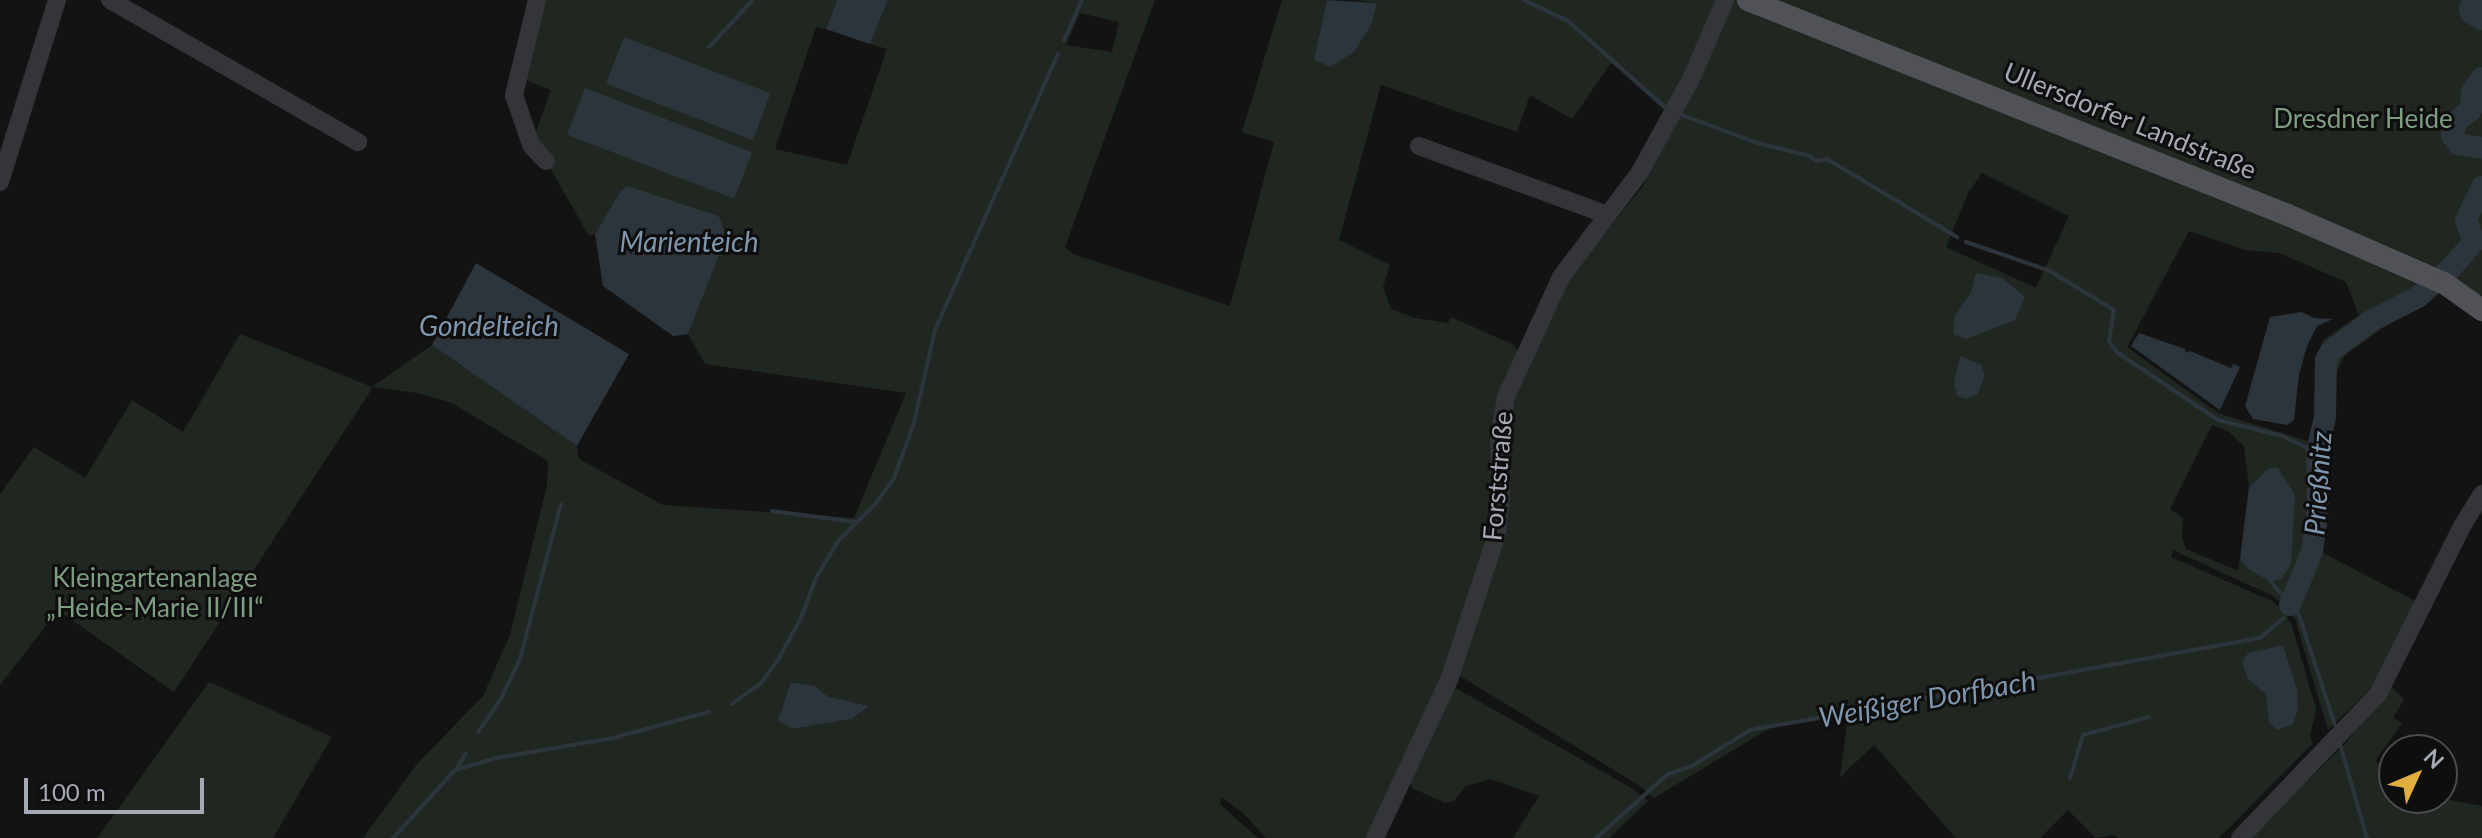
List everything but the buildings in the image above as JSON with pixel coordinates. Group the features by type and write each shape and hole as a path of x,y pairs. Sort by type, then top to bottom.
{"main road":[{"name":"Ullersdorfer Landstraße","path":"1748,0 2288,215 2434,279 2482,310"}],"street":[{"path":"0,182 57,0"},
{"path":"110,0 358,142"},
{"path":"537,0 514,95 531,145 546,161"},
{"name":"Forststraße","path":"1375,838 1449,680 1497,534 1501,497 1499,439 1506,397 1561,277 1640,172 1691,79 1725,0"},
{"path":"1419,146 1608,215"},
{"path":"2240,838 2378,694 2461,529 2482,494"}],"green space":[{"path":"540,0 837,0 826,29 816,27 775,149 847,165 887,49 870,44 888,0 1155,0 1065,247 1073,254 1230,306 1274,142 1242,132 1282,0 1327,0 1314,59 1376,3 1358,0 2482,0 2482,297 2424,275 2434,291 2344,356 2336,374 2316,365 2323,340 2359,315 2346,282 2279,253 2245,250 2189,231 2127,347 2218,413 2317,444 2310,546 2415,601 2372,687 2328,730 2295,619 2287,608 2273,596 2173,550 2171,557 2274,602 2284,612 2292,626 2316,709 2310,737 2313,743 2219,838 2118,838 2114,835 2096,838 2068,810 2040,838 1956,838 1874,745 1840,777 1848,716 1770,728 1654,798 1640,786 1457,674 1505,530 1506,437 1512,399 1565,284 1643,186 1695,81 1664,110 1611,63 1572,119 1530,95 1517,132 1381,85 1339,240 1390,265 1383,287 1391,309 1415,318 1448,323 1451,317 1512,344 1518,350 1492,533 1443,679 1368,838 1266,838 1242,812 1221,797 1220,804 1258,838 363,838 417,764 483,696 510,635 547,486 548,461 452,403 417,393 373,387 174,692 58,610 0,685 0,494 34,447 85,478 132,400 183,432 240,334 372,387 432,345 577,446 579,459 663,505 854,518 906,393 705,364 688,334 725,237 719,216 628,186 621,190 595,234 589,236 546,161 531,145 551,90 519,77","holes":["1080,13 1119,22 1112,52 1066,45","1982,173 2069,216 2036,288 1946,247 1968,193","2212,425 2229,432 2244,446 2249,487 2269,468 2248,569 2240,559 2238,571 2186,549 2182,538 2183,518 2170,509","792,682 815,686 827,696 869,706 852,719 793,729 781,707 788,698"]},
{"path":"209,682 332,737 273,838 97,838"},
{"path":"1452,686 1633,789 1648,801 1609,838 1513,838 1539,796 1491,779 1466,786 1454,801 1445,803 1412,788 1408,781"},
{"path":"2391,686 2404,700 2393,718 2402,723 2394,734 2378,734 2378,757 2375,761 2378,763 2378,814 2458,814 2458,802 2482,806 2482,838 2250,838 2346,743"}],"water":[{"path":"837,0 888,0 870,44 826,29"},
{"path":"1327,0 1377,3 1371,25 1354,52 1330,67 1314,59"},
{"path":"624,37 771,93 753,140 606,84"},
{"name":"Marienteich","path":"585,88 752,152 734,199 567,135"},
{"name":"Marienteich","path":"628,186 719,216 726,237 688,334 673,336 603,286 595,234 621,190"},
{"name":"Gondelteich","path":"476,263 629,354 577,446 432,345"},
{"path":"1976,273 2002,278 2025,297 2015,320 1966,339 1953,334 1955,316 1971,292"},
{"path":"2302,312 2314,318 2333,319 2317,326 2307,346 2299,375 2294,420 2287,425 2253,419 2245,406 2270,317"},
{"path":"2139,333 2185,349 2186,353 2190,351 2231,368 2233,364 2240,367 2220,410 2131,346"},
{"path":"1960,356 1981,365 1985,375 1978,394 1966,399 1957,396 1954,383"},
{"path":"2269,468 2278,468 2295,495 2291,564 2282,578 2271,582 2248,569 2240,559 2249,487"},
{"path":"2283,645 2297,690 2298,709 2293,724 2277,730 2269,723 2266,694 2248,679 2242,662 2248,653"},
{"path":"791,682 815,686 827,696 869,706 852,719 792,729 778,720"}],"waterway":[{"path":"709,47 753,0"},
{"path":"1064,40 1082,0"},
{"path":"1524,0 1568,21 1665,107"},
{"name":"Prießnitz","path":"2478,0 2470,8 2471,13 2482,19"},
{"path":"732,704 761,683 779,658 801,618 816,578 838,541 876,503 894,478 914,423 935,330 1058,54"},
{"name":"Prießnitz","path":"2482,78 2472,92 2471,110 2457,121 2452,135 2458,144 2482,148"},
{"path":"1679,114 1757,143 1810,156 1816,161 1827,159 1957,237"},
{"name":"Prießnitz","path":"2290,605 2312,551 2318,510 2317,452 2325,416 2326,360 2331,351 2371,321 2418,297 2451,268 2474,242 2466,220 2482,187"},
{"path":"1966,242 2050,271 2114,310 2109,342 2118,353 2218,420 2282,436 2317,452"},
{"path":"478,732 500,701 520,659 561,504"},
{"path":"772,511 856,522"},
{"name":"Prießnitz","path":"2271,582 2299,615 2336,728"},
{"name":"Weißiger Dorfbach","path":"1596,838 1668,774 1692,766 1750,730 2260,638 2284,618"},
{"path":"393,838 455,770 496,758 613,738 709,712"},
{"path":"2070,778 2083,735 2149,717"},
{"name":"Prießnitz","path":"2340,744 2367,838"},
{"path":"457,768 466,753"}],"park label":[{"name":"Dresdner Heide","path":"2363,119"},
{"name":"Kleingartenanlage „Heide-Marie II/III“","path":"155,593"}]}
